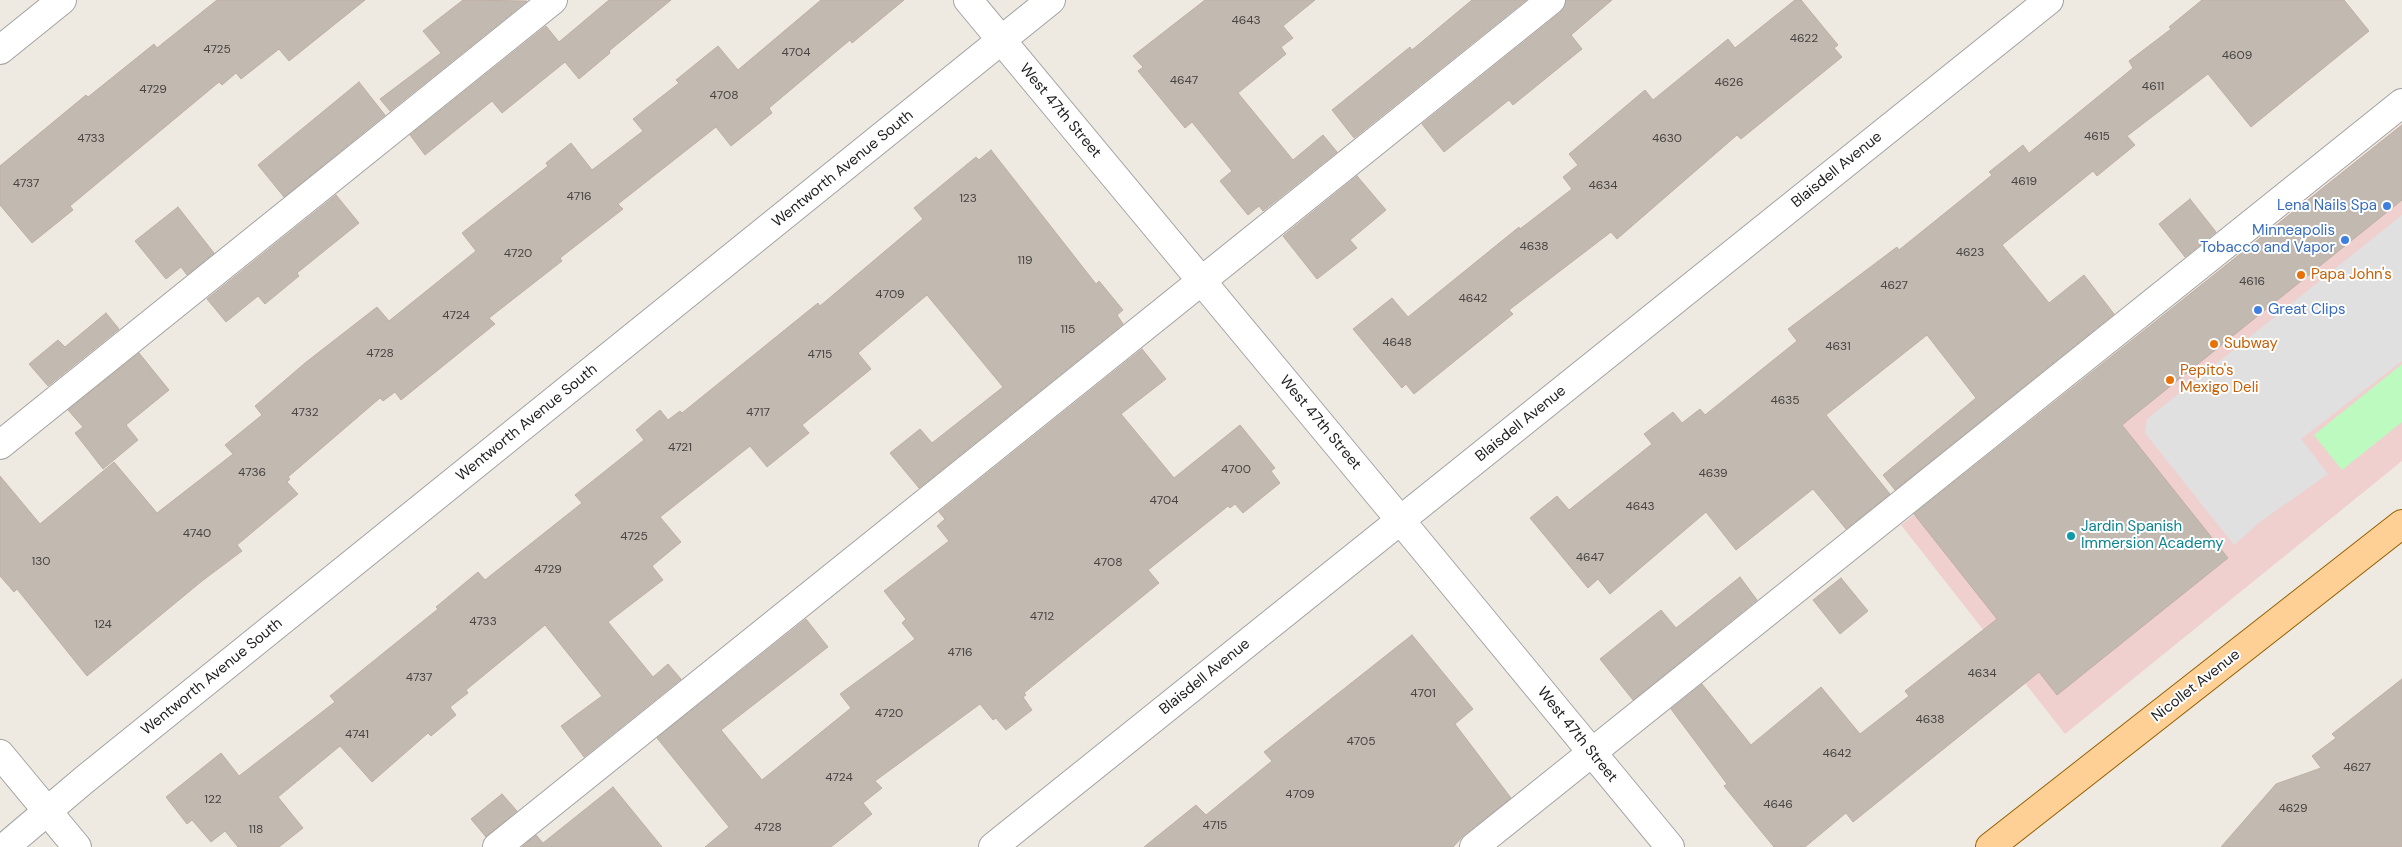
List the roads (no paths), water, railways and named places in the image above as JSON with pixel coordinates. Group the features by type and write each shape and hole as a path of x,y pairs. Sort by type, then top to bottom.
{"main road":[{"name":"Nicollet Avenue","path":"1990,847 2402,524"}],"street":[{"path":"0,50 62,0"},
{"path":"0,445 553,0"},
{"name":"West 47th Street","path":"968,0 1401,520 1670,847"},
{"name":"Wentworth Avenue South","path":"4,847 47,810 1052,0"},
{"path":"497,847 1551,0"},
{"name":"Blaisdell Avenue","path":"992,847 2049,0"},
{"path":"1474,847 2402,103"},
{"path":"0,754 77,847"}],"place":[{"name":"Lena Nails Spa","path":"2387,206"},
{"name":"Minneapolis Tobacco and Vapor","path":"2345,240"},
{"name":"Papa John's","path":"2301,275"},
{"name":"Great Clips","path":"2258,310"},
{"name":"Subway","path":"2214,344"},
{"name":"Pepito's Mexigo Deli","path":"2170,380"},
{"name":"Jardin Spanish Immersion Academy","path":"2071,536"}]}
